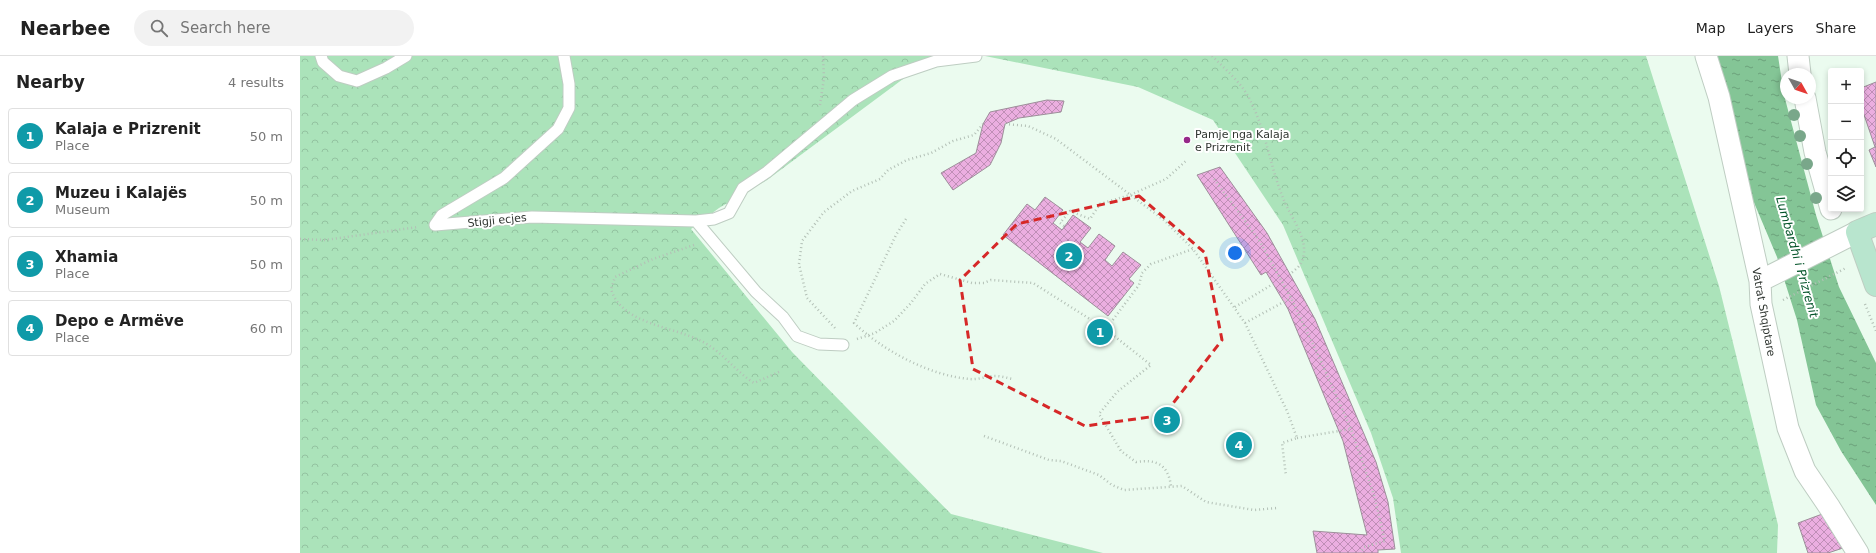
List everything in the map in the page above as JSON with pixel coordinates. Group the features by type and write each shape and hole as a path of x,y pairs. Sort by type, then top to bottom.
{"main road":[{"path":"1855,233 1876,285"}],"street":[{"name":"Vatrat Shqiptare","path":"1706,56 1720,97 1768,277 1761,304 1788,428 1805,471 1858,553"},
{"path":"1798,56 1799,68"},
{"path":"1806,104 1815,152 1828,198"},
{"path":"1768,277 1855,233 1834,212"}],"lane":[{"path":"321,56 323,62 339,76 357,81 386,68 406,56"},
{"path":"435,225 442,216 504,178 558,129 569,108 569,84 564,56"},
{"name":"Stigji ecjes","path":"435,225 532,216 696,221 714,219 729,213 743,188 767,172 853,100 892,76 936,61 976,56"},
{"path":"696,221 756,292 783,317 797,336 819,344 844,345"}],"path":[{"path":"823,56 824,78 820,106 824,124"},
{"path":"1212,56 1244,90 1251,102 1259,120 1280,192 1300,232 1303,243 1304,257 1290,274"},
{"path":"983,124 974,135 953,141 931,153 907,160 888,170 880,179 852,191 824,212 802,241 799,264 807,298 833,325 844,345 867,336 894,321 911,303 925,284 940,274 972,283 984,284 991,280 1033,283 1104,328 1151,365 1116,392 1099,414 1121,451 1136,462 1150,460 1162,466 1170,477 1171,486"},
{"path":"1005,124 1028,126 1056,139 1164,220 1193,249 1245,323 1287,411 1297,438"},
{"path":"1064,226 1060,223 1070,212 1090,219 1100,204 1130,195 1166,179 1188,160"},
{"path":"1214,178 1259,240 1291,298 1351,429 1374,495 1385,541 1364,547 1360,553"},
{"path":"906,219 896,235 854,323 867,336 905,359 938,372 971,379 994,376 1013,379"},
{"path":"300,239 326,240 400,228 435,225"},
{"path":"708,236 695,244 653,259 615,277 611,289 613,296 625,311 636,317 702,341 728,359 754,383 780,371"},
{"path":"1104,328 1112,321 1139,285 1142,273 1151,264 1193,249"},
{"path":"1786,299 1849,266"},
{"path":"1235,307 1273,284"},
{"path":"1245,323 1291,298"},
{"path":"1286,476 1282,443 1297,438 1351,429"},
{"path":"984,436 1049,460 1061,462 1099,475 1112,485 1124,490 1182,486 1206,502 1254,510 1277,508"}],"highlighted area":[{"path":"1139,196 1205,253 1222,340 1164,415 1085,426 973,369 960,280 1017,224"}],"green space":[{"path":"300,56 934,56 767,180 719,208 691,229 792,352 951,514 1103,553 300,553"},
{"path":"985,56 1646,56 1719,286 1778,525 1777,553 1401,553 1393,498 1371,433 1283,225 1213,120 1138,87"}],"water":[{"name":"Lumbardhi i Prizrenit","path":"1713,56 1778,56 1780,69 1780,104 1786,104 1816,215 1839,287 1876,363 1876,505 1841,451 1816,405 1797,320 1777,257 1747,186"}],"building":[{"path":"1876,82 1876,147 1864,115 1864,87"},
{"path":"1047,100 1064,101 1061,112 1019,118 1005,124 1001,143 990,165 953,190 941,173 976,153 983,124 990,112"},
{"path":"1876,147 1876,167 1869,150"},
{"path":"1220,167 1267,233 1315,319 1376,462 1388,502 1395,549 1378,550 1378,553 1317,553 1313,531 1367,535 1343,441 1288,309 1266,272 1261,275 1197,175"},
{"path":"1045,197 1063,210 1053,223 1062,230 1073,215 1091,228 1080,242 1088,248 1099,234 1115,246 1105,260 1112,266 1123,252 1141,265 1129,279 1134,283 1108,316 1003,235 1027,204 1035,210"},
{"path":"1825,513 1843,548 1828,553 1808,553 1798,523"}],"place":[{"name":"Pamje nga Kalaja e Prizrenit","path":"1187,140"},
{"name":"Muzeu i Kalajës","path":"1069,256"},
{"name":"Kalaja e Prizrenit","path":"1100,332"},
{"name":"Xhamia","path":"1167,420"},
{"name":"Depo e Armëve","path":"1239,445"}]}
